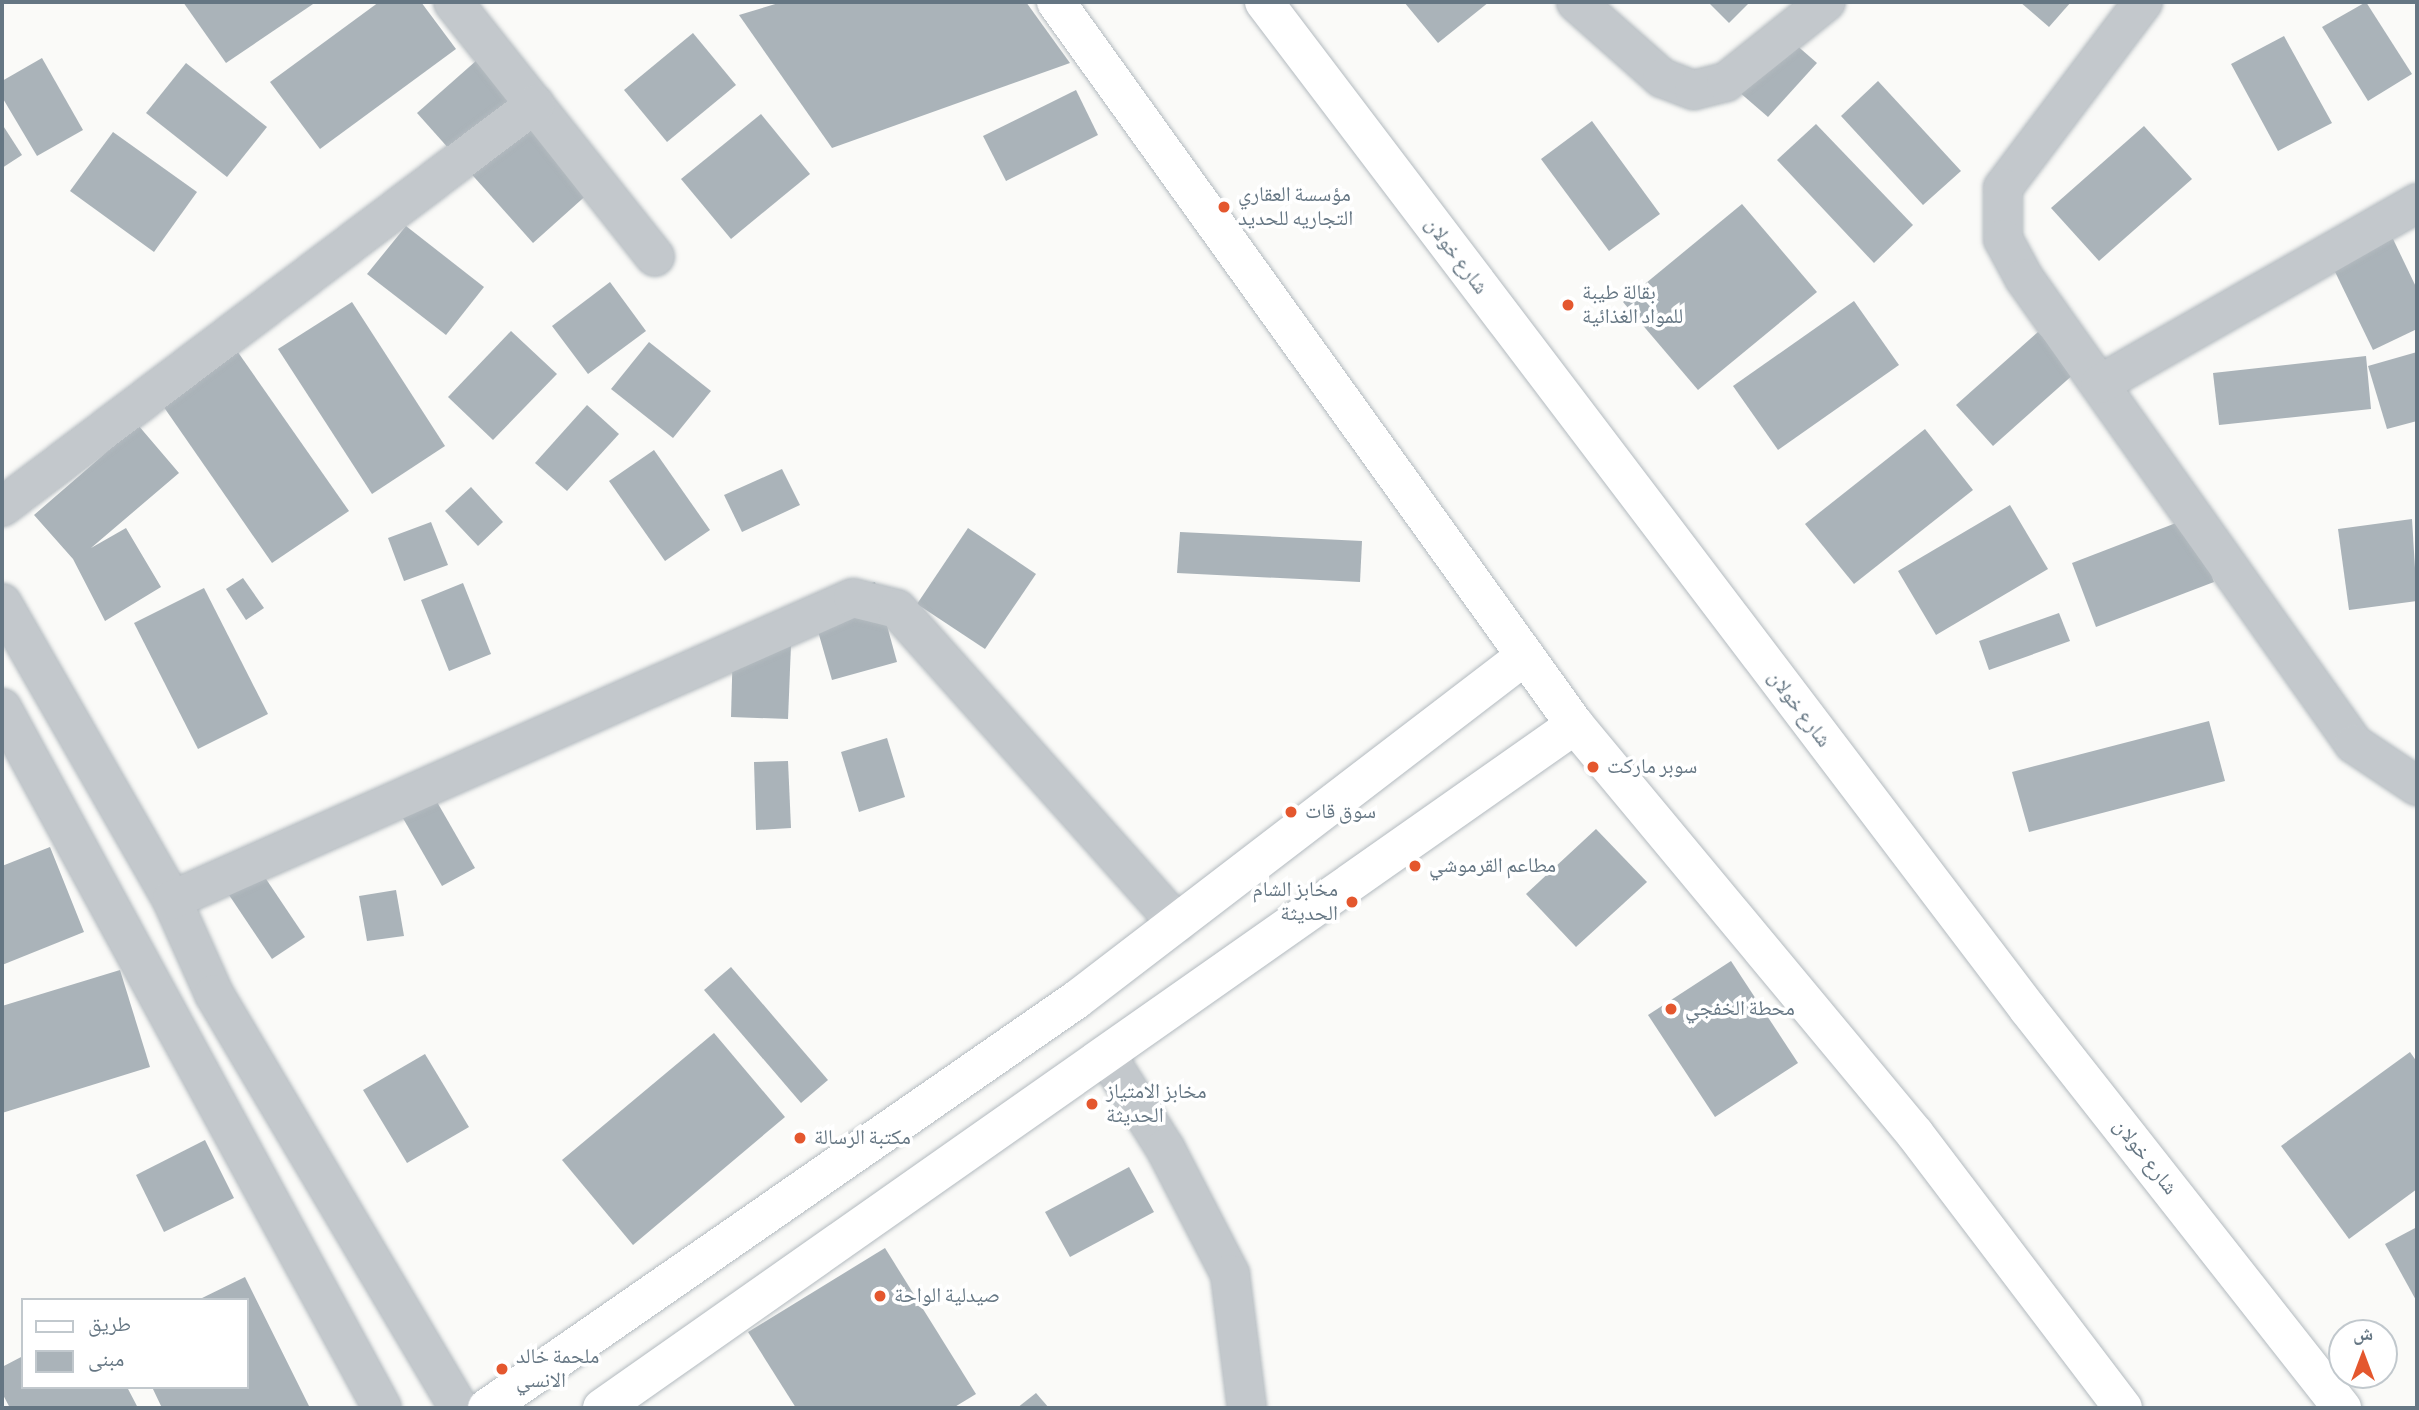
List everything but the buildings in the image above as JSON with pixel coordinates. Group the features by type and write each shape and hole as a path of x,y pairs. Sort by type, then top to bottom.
{"main road":[{"path":"1056,2 1575,725 1915,1134 2123,1408"},
{"name":"شارع خولان","path":"1264,2 2028,1009 2342,1408"},
{"path":"487,1408 1076,1000 1525,656"},
{"path":"602,1408 1575,725"}],"street":[{"path":"453,2 655,257"},
{"path":"1576,2 1662,78 1694,90 1726,82 1826,2"},
{"path":"2143,2 2003,188 2003,239 2100,384 2354,744 2417,786"},
{"path":"2,507 535,104"},
{"path":"2100,384 2417,203"},
{"path":"172,900 853,598 897,609 1177,923"},
{"path":"2,603 172,900 214,994 459,1408"},
{"path":"2,708 158,1002 382,1408"},
{"path":"1107,1056 1165,1147 1230,1274 1247,1408"}],"place":[{"name":"مؤسسة العقاري التجاريه للحديد","path":"1224,207"},
{"name":"بقالة طيبة للمواد الغذائية","path":"1568,305"},
{"name":"سوبر ماركت","path":"1593,767"},
{"name":"سوق قات","path":"1291,812"},
{"name":"مطاعم القرموشي","path":"1415,866"},
{"name":"مخابز الشام الحديثة","path":"1352,902"},
{"name":"محطة الخفجي","path":"1671,1009"},
{"name":"مخابز الامتياز الحديثة","path":"1092,1104"},
{"name":"مكتبة الرسالة","path":"800,1138"},
{"name":"صيدلية الواحة","path":"880,1296"},
{"name":"ملحمة خالد الانسي","path":"502,1369"}]}
